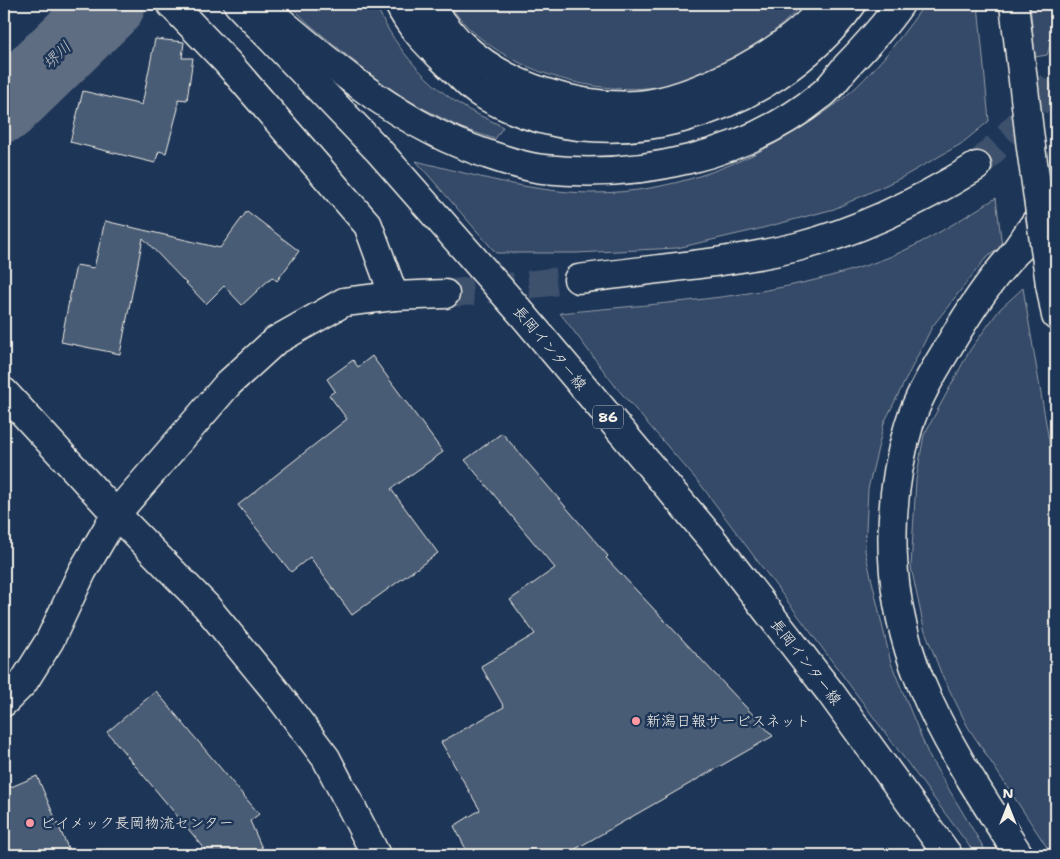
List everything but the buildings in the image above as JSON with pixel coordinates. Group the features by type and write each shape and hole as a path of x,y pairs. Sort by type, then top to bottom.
{"main road":[{"path":"171,4 227,62 368,224 394,296"},
{"name":"長岡インター線","path":"238,4 379,151 523,315 711,538 830,692 948,855"},
{"path":"260,4 388,107 438,134 488,154 542,169 598,171 647,168 702,156 769,130 822,95 887,22 900,4"},
{"path":"399,4 424,42 478,92 515,111 559,125 608,130 687,117 730,102 764,84 803,54 836,26 852,4"},
{"path":"429,4 462,45 494,70 522,84 555,95 601,104 639,105 685,94 725,78 764,58 794,35 826,4"},
{"path":"1014,4 1031,148 1056,316"},
{"path":"578,278 714,263 798,246 855,228 941,188 977,166"},
{"path":"1019,855 946,735 920,680 900,619 893,570 892,520 898,472 910,424 930,379 972,306 1012,256 1056,193"},
{"path":"1012,256 1056,217"},
{"path":"4,702 22,683 50,640 82,572 116,514 228,384 275,341 344,302 394,296 445,294"},
{"path":"4,392 116,514 206,606 274,689 326,758 376,855"}],"shaded area":[{"path":"289,4 376,4 382,19 399,46 433,84 459,104 503,127 495,139 461,128 390,91 309,24"},
{"path":"449,4 803,4 762,41 731,61 714,69 680,82 650,88 618,88 585,84 552,76 521,63 493,47 468,27"},
{"path":"925,4 978,4 989,121 961,144 901,178 834,209 677,248 576,253 496,253 416,161 502,182 568,192 624,192 658,187 691,179 755,154 814,120 841,100 875,68"},
{"path":"1030,4 1056,4 1056,28 1047,55 1035,57"},
{"path":"996,198 1002,246 985,259 932,327 884,423 868,489 865,551 891,663 929,756 988,855 976,855 701,485 616,387 560,313 725,296 807,282 887,258 943,230"},
{"path":"1023,288 1056,482 1056,855 1052,855 968,727 941,673 924,628 911,567 916,480 924,435 970,350 1000,309"}],"waterway":[{"name":"堺川","path":"4,107 110,4"}],"tunnel":[{"path":"977,166 1029,114 1056,77"},
{"path":"445,294 578,279"}],"place":[{"name":"新潟日報サービスネット","path":"636,721"},
{"name":"ビイメック長岡物流センター","path":"30,823"}]}
